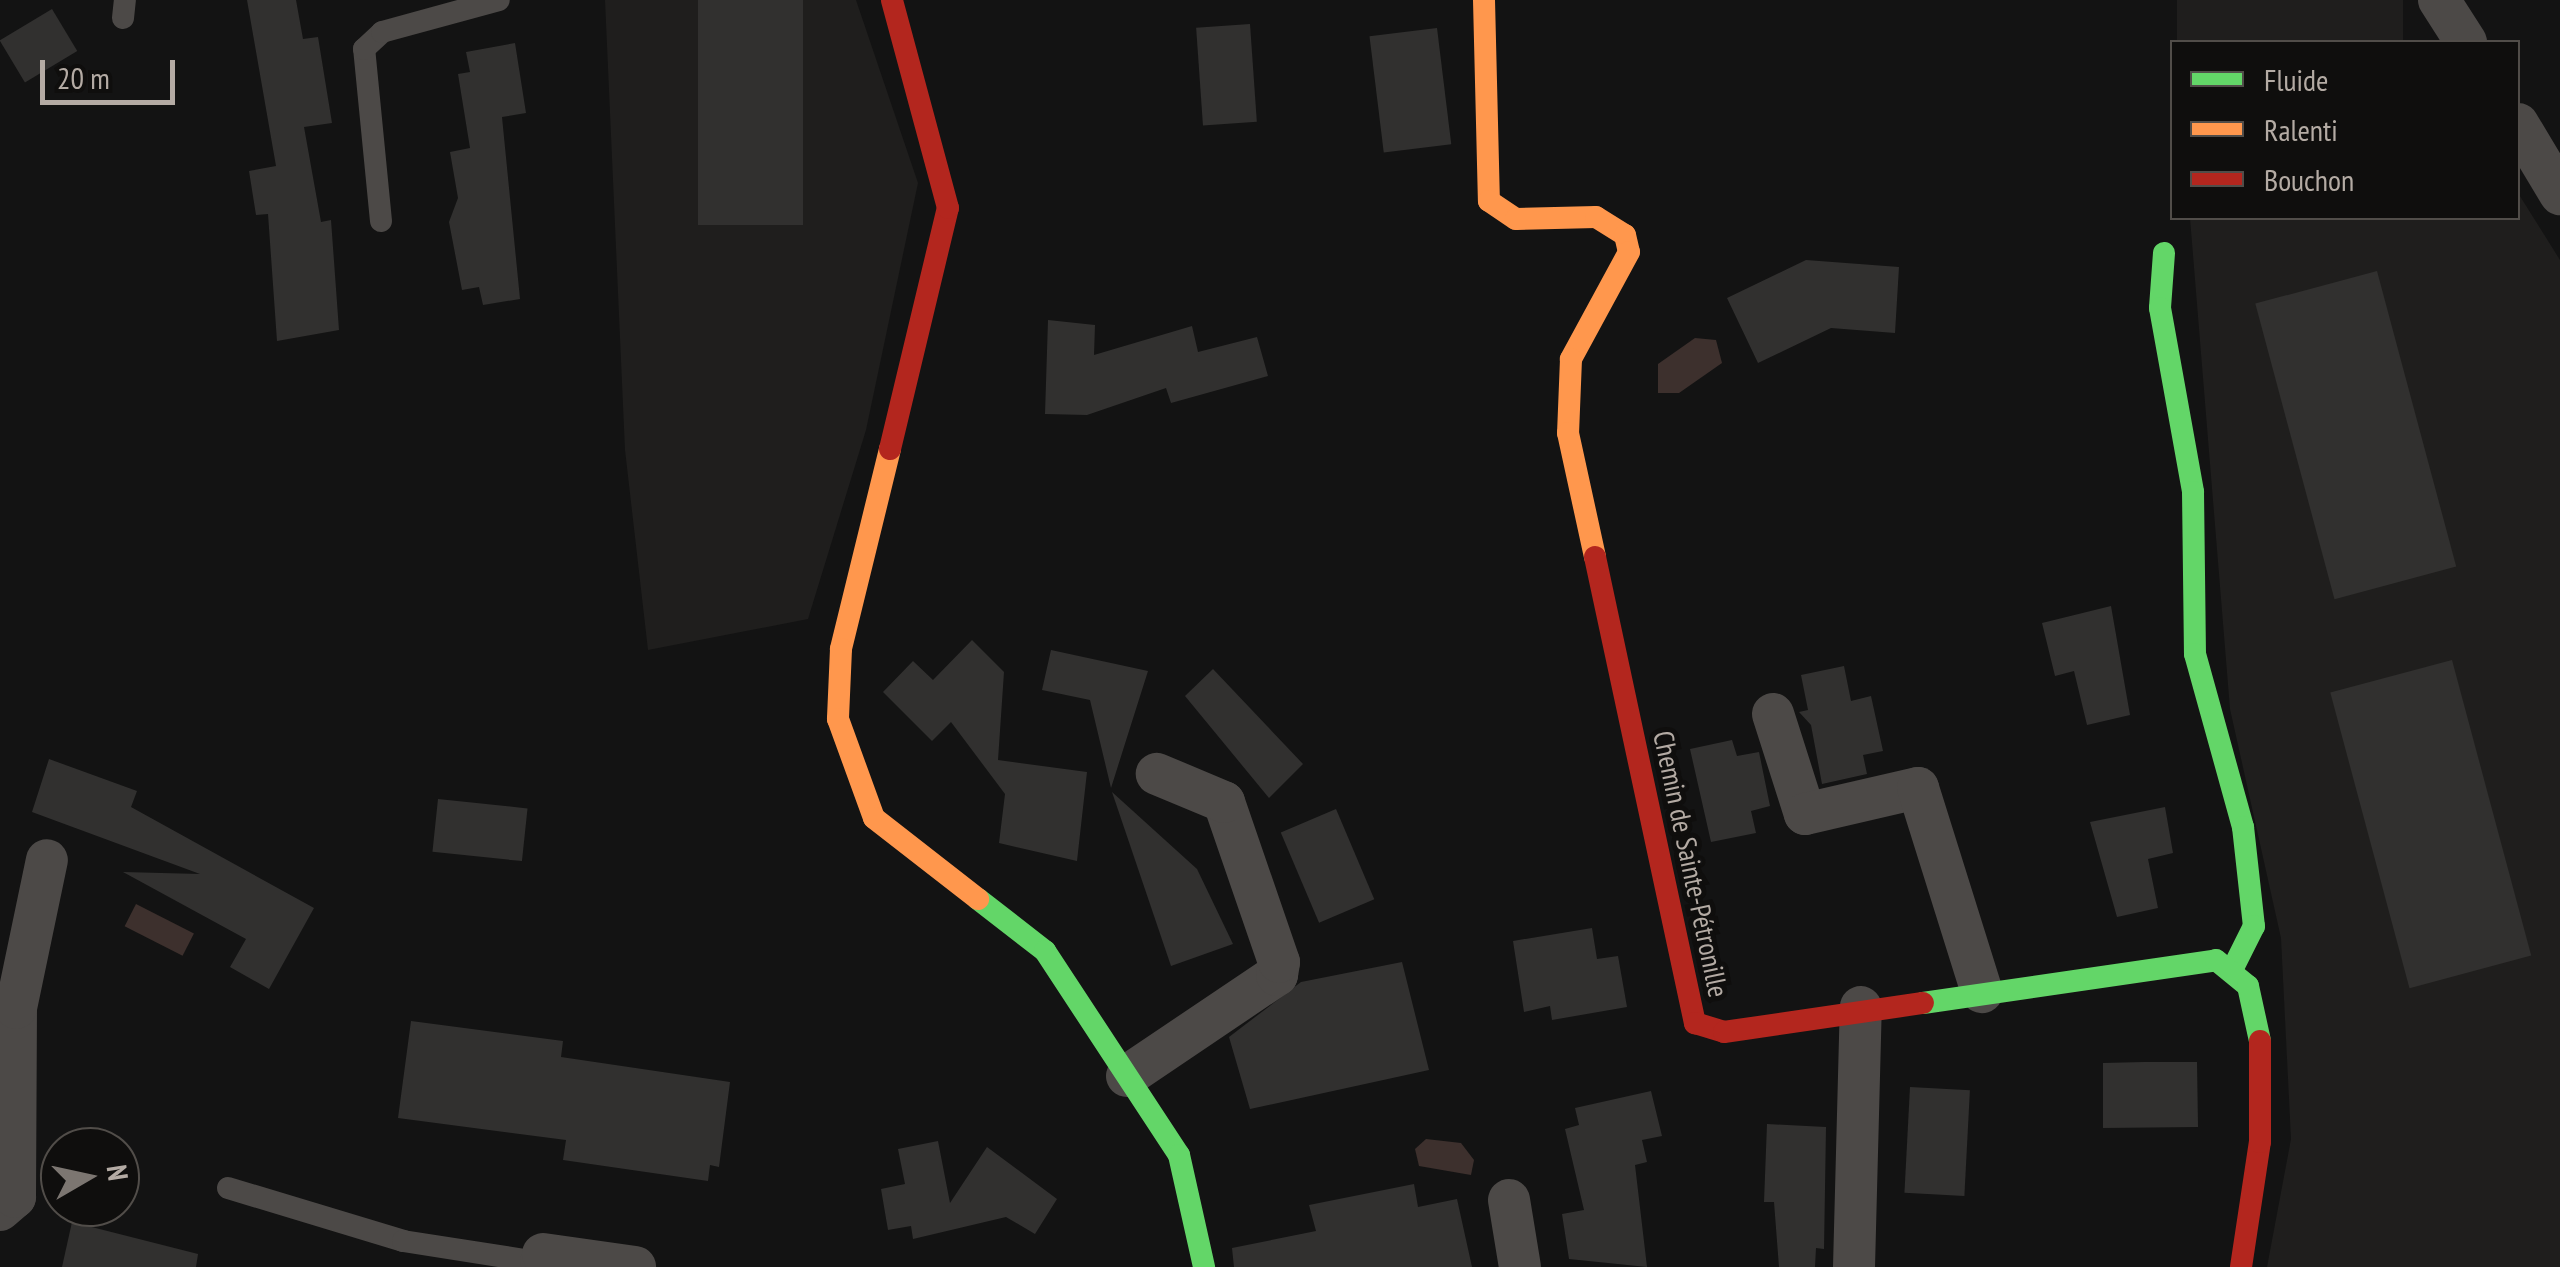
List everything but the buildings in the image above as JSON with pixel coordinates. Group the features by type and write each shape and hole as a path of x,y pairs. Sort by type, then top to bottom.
{"street":[{"path":"892,0 948,208 840,648 838,719 874,818 1045,951 1179,1155 1204,1267"},
{"name":"Chemin de Sainte-Pétronille","path":"1484,0 1489,201 1516,219 1596,217 1625,235 1629,252 1570,359 1568,433 1690,1010 1696,1023 1724,1032 1861,1007 2216,960 2232,970"},
{"path":"2439,0 2465,40"},
{"path":"2520,127 2560,194"},
{"path":"2164,253 2160,308 2192,492 2195,654 2243,827 2254,926 2232,970 2260,1025 2260,1142 2241,1267"},
{"path":"1772,714 1804,814 1918,788 1982,992"},
{"path":"1128,1076 1277,976 1279,962 1224,802 1158,774"},
{"path":"0,1210 15,1198 16,1008 47,860"},
{"path":"1854,1267 1861,1007"},
{"path":"1509,1200 1520,1267"},
{"path":"543,1254 634,1267"}],"lane":[{"path":"381,221 364,49 382,32 499,0"},
{"path":"228,1188 403,1241 530,1261 543,1254"}],"shaded area":[{"path":"605,0 856,0 918,183 866,430 808,619 648,650 625,450"},
{"path":"2177,0 2403,0 2403,40 2177,40"},
{"path":"2520,196 2560,260 2560,1267 2267,1267 2291,1139 2281,938 2230,709 2190,220 2520,220"},
{"path":"1695,338 1716,340 1722,363 1679,393 1658,393 1658,364"},
{"path":"136,904 194,934 183,956 125,926"},
{"path":"1426,1139 1461,1143 1474,1160 1471,1175 1419,1166 1415,1149"}],"traffic: fast":[{"path":"2164,253 2160,308 2193,492 2195,654 2243,827 2254,926 2232,970"},
{"path":"978,899 1045,951 1179,1155 1204,1267"},
{"path":"1923,1003 2216,960 2248,986 2260,1041"}],"traffic: slow":[{"path":"1484,0 1489,201 1516,219 1596,217 1625,235 1629,252 1571,359 1568,433 1595,557"},
{"path":"890,449 841,649 838,719 874,818 978,899"}],"traffic: jam":[{"path":"890,449 948,208 892,0"},
{"path":"1595,557 1695,1023 1724,1032 1923,1003"},
{"path":"2241,1267 2260,1142 2260,1041"}]}
